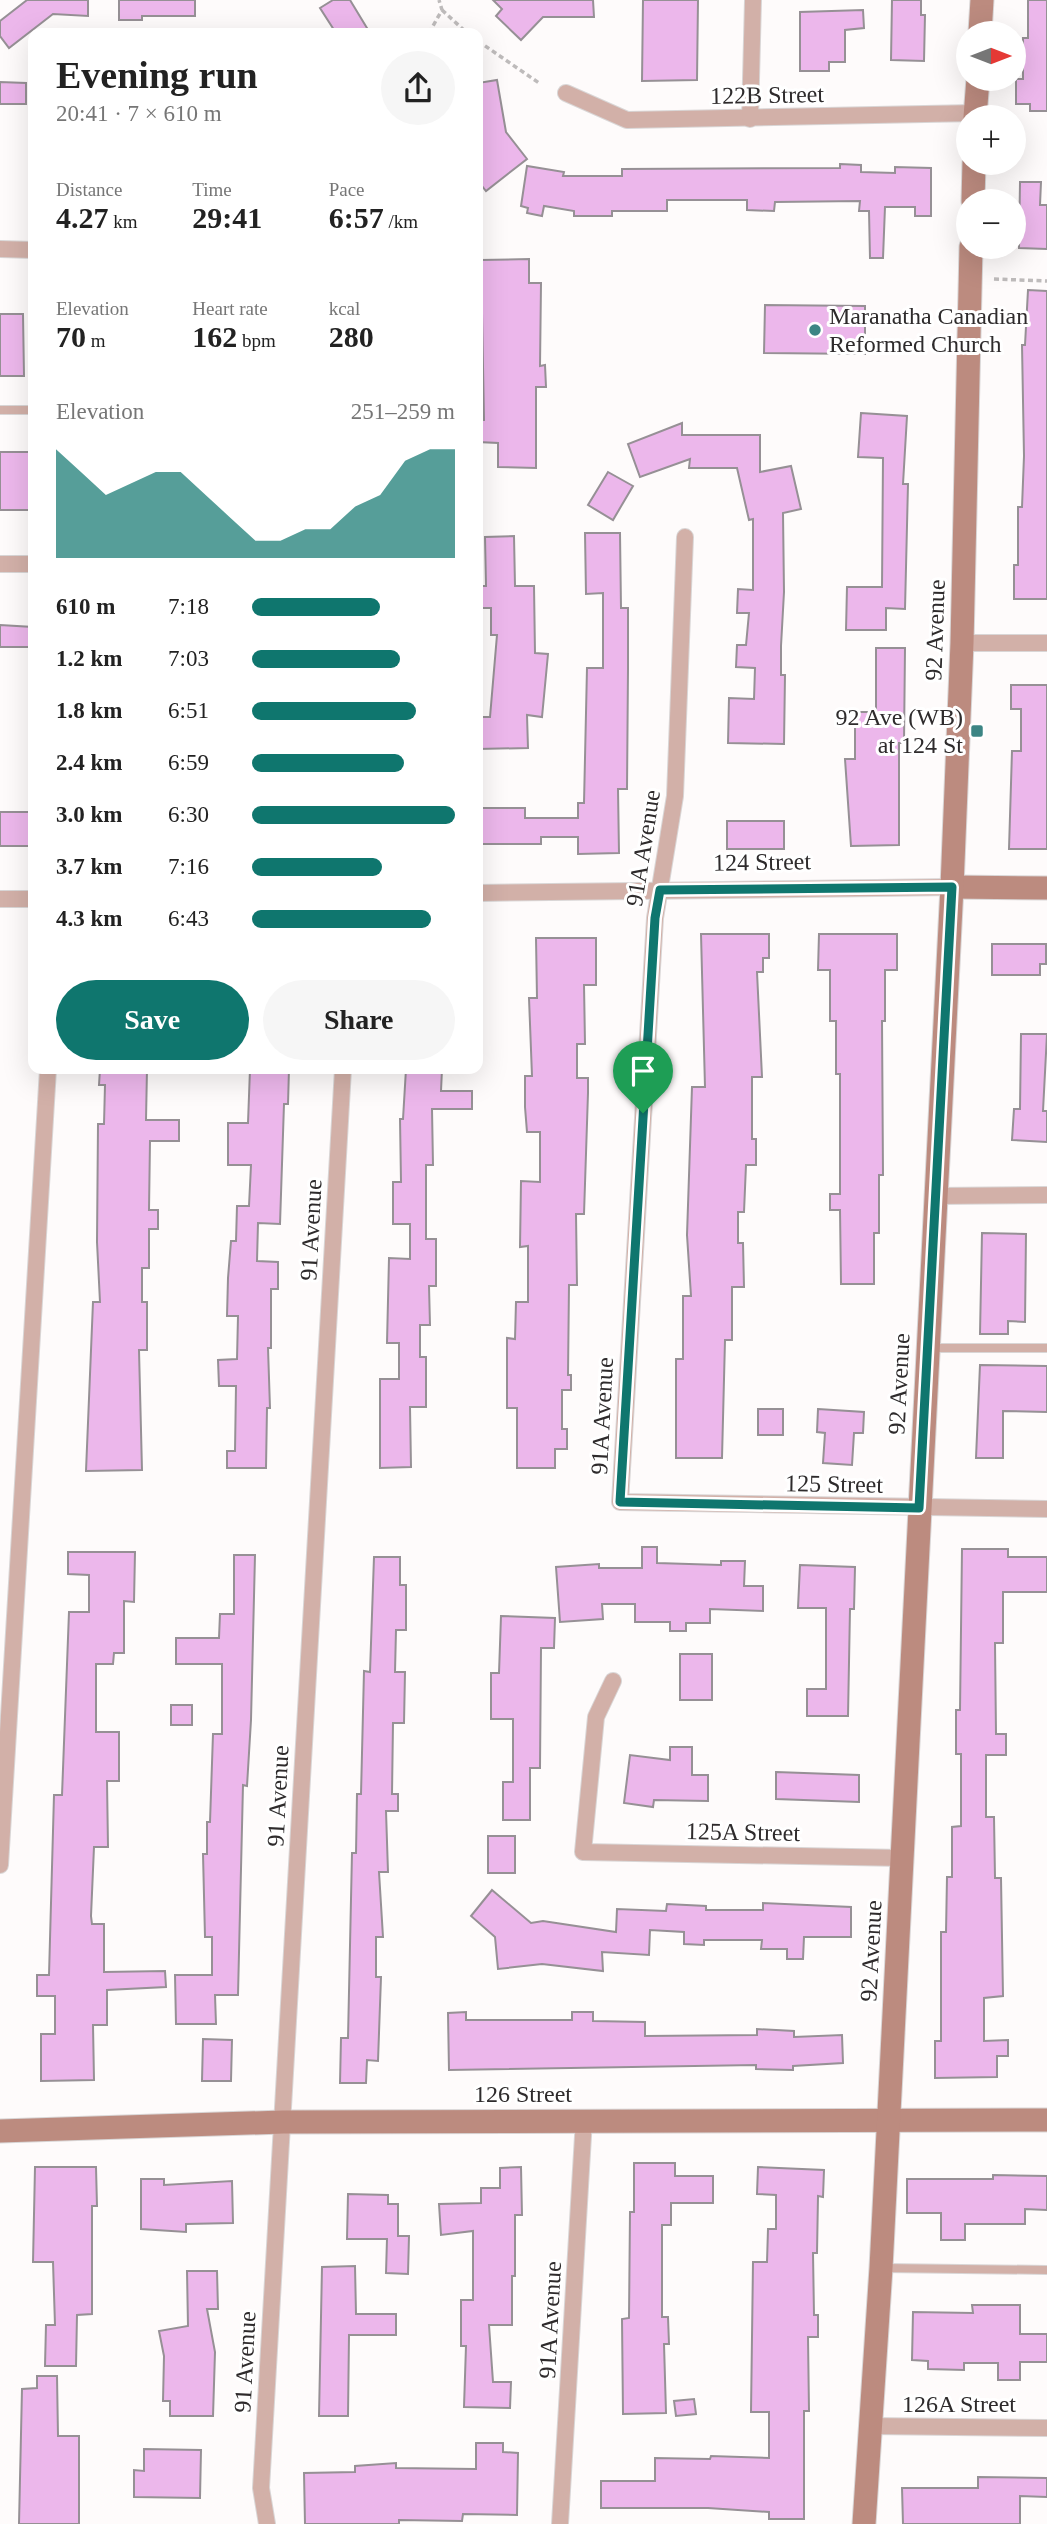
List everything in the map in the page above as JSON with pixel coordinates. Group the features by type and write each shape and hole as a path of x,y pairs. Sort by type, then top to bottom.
{"street":[{"path":"750,119 753,0"},
{"path":"981,21 982,0"},
{"name":"122B Street","path":"566,93 626,120 956,115"},
{"path":"0,249 28,250"},
{"name":"92 Avenue","path":"864,2524 889,2120 934,1196 952,887 962,643 971,259"},
{"name":"91A Avenue","path":"620,1502 655,918 675,796 685,537"},
{"path":"0,564 28,564"},
{"path":"962,643 1047,643"},
{"name":"124 Street","path":"483,893 1047,888"},
{"path":"0,900 28,899"},
{"path":"0,1865 48,1074"},
{"name":"91 Avenue","path":"267,2524 261,2488 344,1074"},
{"path":"934,1196 1047,1195"},
{"name":"125 Street","path":"620,1502 1047,1509"},
{"name":"125A Street","path":"614,1681 596,1717 583,1852 902,1858"},
{"name":"91A Avenue","path":"560,2524 584,2119"},
{"name":"126 Street","path":"0,2131 283,2122 584,2119 1047,2120"},
{"name":"126A Street","path":"871,2426 1047,2428"}],"lane":[{"path":"0,410 28,410"},
{"path":"927,1348 1047,1348"},
{"path":"881,2268 1047,2270"}],"path":[{"path":"439,0 442,10 462,28"},
{"path":"432,28 442,10"},
{"path":"483,44 539,83"},
{"path":"994,279 1047,281"}],"building":[{"path":"27,0 88,0 88,16 53,14 35,28 28,28 28,33 9,48 0,36 0,21"},
{"path":"119,0 195,0 195,16 142,16 142,20 119,20"},
{"path":"333,0 350,0 367,28 333,28 320,8"},
{"path":"493,0 593,0 594,17 543,17 521,40 496,16 502,9"},
{"path":"643,0 698,0 697,80 642,81"},
{"path":"892,0 921,0 921,15 925,15 924,61 891,60"},
{"path":"1028,0 1047,0 1047,111 1030,111 1030,104 1016,104 1016,91 1026,91"},
{"path":"863,10 864,28 845,30 845,62 829,62 829,71 800,71 800,12"},
{"path":"497,80 506,132 527,159 486,191 483,187 483,82"},
{"path":"0,82 26,83 26,104 0,104"},
{"path":"840,164 861,165 861,172 895,173 895,167 931,168 931,216 915,216 915,207 885,207 883,258 870,258 869,211 859,211 860,201 775,202 774,211 747,210 747,200 667,200 667,211 612,211 612,216 574,216 574,211 544,206 542,216 527,213 528,208 521,206 527,166 564,172 563,176 622,176 622,169 840,168"},
{"path":"1020,182 1041,182 1040,205 1047,205 1047,249 1026,248 1026,189 1020,189"},
{"path":"529,259 529,283 541,283 540,366 545,365 546,387 536,387 536,468 498,467 498,443 483,442 483,260"},
{"path":"1028,290 1047,291 1047,599 1014,599 1014,565 1018,565 1018,507 1022,507 1022,345 1025,345"},
{"name":"Maranatha Canadian Reformed Church","path":"765,305 865,306 865,354 764,353"},
{"path":"0,314 23,314 24,376 0,376"},
{"path":"861,413 907,416 903,484 908,484 905,609 886,608 886,630 846,630 847,587 882,587 883,458 858,457"},
{"path":"682,423 682,435 760,435 760,472 791,466 801,509 783,513 781,675 785,675 784,744 728,743 729,698 754,699 755,668 736,667 737,645 746,645 749,613 737,613 738,589 753,590 753,519 749,520 737,468 689,468 690,459 640,477 628,444"},
{"path":"0,452 28,452 28,510 0,510"},
{"path":"608,472 633,486 613,520 588,505"},
{"path":"585,533 620,533 621,608 628,608 627,789 618,789 619,853 578,854 578,837 541,837 541,844 483,844 483,808 525,808 525,818 578,818 578,803 584,803 587,668 603,668 603,593 586,594"},
{"path":"514,536 515,586 534,586 535,653 548,654 542,717 527,715 528,748 483,749 483,717 490,717 497,635 491,635 491,608 483,608 483,586 486,586 485,537"},
{"path":"0,625 28,627 28,647 0,647"},
{"path":"876,648 905,648 904,743 899,743 899,845 851,846 845,759 855,759 855,712 876,712"},
{"path":"1011,685 1047,685 1047,849 1009,849 1012,751 1021,751 1021,709 1011,709"},
{"path":"0,812 28,812 28,846 0,846"},
{"path":"727,821 784,821 784,849 727,849"},
{"path":"701,934 769,934 769,958 763,958 763,972 757,972 762,1077 752,1077 752,1139 756,1139 756,1165 746,1165 744,1212 738,1212 738,1243 743,1243 744,1287 732,1287 732,1340 725,1340 722,1458 676,1458 676,1359 683,1359 683,1296 691,1296 687,1235 692,1087 705,1087"},
{"path":"819,934 897,934 897,970 885,970 885,1021 882,1021 883,1175 879,1175 879,1233 874,1233 874,1284 841,1284 840,1210 830,1210 830,1194 840,1194 840,1074 836,1074 836,1021 830,1021 830,970 818,970"},
{"path":"536,938 596,938 596,985 584,985 585,1044 577,1044 577,1078 588,1078 588,1093 584,1214 576,1214 577,1285 569,1285 568,1375 571,1375 571,1390 562,1390 562,1429 567,1429 567,1449 555,1449 555,1468 517,1468 517,1408 507,1408 507,1338 515,1339 516,1302 528,1302 528,1246 520,1247 521,1181 540,1182 540,1132 527,1132 525,1107 525,1076 532,1076 529,998 537,998"},
{"path":"992,944 1046,944 1046,964 1040,964 1040,975 992,975"},
{"path":"1021,1034 1047,1034 1043,1111 1047,1111 1047,1142 1012,1140 1014,1109 1020,1109"},
{"path":"100,1074 147,1074 146,1120 179,1120 179,1141 150,1141 149,1210 158,1210 158,1229 149,1229 149,1268 142,1268 142,1302 147,1302 147,1350 139,1350 142,1470 86,1471 93,1302 100,1302 97,1242 98,1124 104,1124 105,1085 99,1085"},
{"path":"250,1074 289,1074 288,1104 284,1104 280,1224 258,1223 257,1261 278,1262 278,1289 271,1289 271,1348 268,1348 270,1408 267,1408 266,1468 227,1468 227,1451 235,1451 236,1386 219,1386 218,1360 237,1359 238,1316 227,1316 228,1278 231,1241 236,1241 237,1206 249,1206 251,1165 228,1165 228,1123 248,1123"},
{"path":"406,1074 442,1074 441,1091 472,1091 472,1109 432,1109 433,1165 426,1165 426,1239 436,1239 436,1286 429,1286 430,1325 420,1325 420,1357 426,1357 426,1407 410,1407 411,1467 380,1468 380,1379 399,1379 399,1343 387,1343 389,1258 410,1259 410,1224 393,1224 393,1182 401,1182 400,1119 403,1119"},
{"path":"982,1233 1026,1234 1025,1322 1008,1321 1008,1334 980,1334"},
{"path":"980,1365 1047,1366 1047,1412 1003,1411 1003,1458 976,1458"},
{"path":"758,1409 783,1409 783,1435 758,1435"},
{"path":"818,1409 864,1412 863,1433 854,1433 852,1465 823,1463 825,1433 817,1432"},
{"path":"642,1547 657,1547 657,1563 721,1565 721,1561 745,1561 744,1586 763,1586 763,1611 710,1609 710,1623 686,1623 686,1631 670,1631 670,1622 635,1622 635,1604 602,1604 603,1619 560,1622 556,1567 599,1564 599,1568 642,1568"},
{"path":"962,1549 1008,1549 1008,1557 1047,1557 1047,1592 1003,1592 1003,1643 995,1643 996,1734 1006,1734 1006,1755 986,1755 986,1817 994,1817 995,1878 1001,1878 1003,1996 984,1998 984,2041 1008,2040 1008,2056 997,2056 997,2077 935,2078 935,2041 941,2041 941,1932 946,1932 947,1877 952,1877 952,1827 961,1826 961,1754 956,1754 956,1710 960,1710"},
{"path":"68,1552 135,1552 134,1602 124,1601 124,1653 114,1653 113,1664 96,1664 96,1732 119,1732 119,1781 107,1781 108,1847 94,1847 91,1916 92,1924 104,1924 104,1972 165,1971 166,1987 107,1990 107,2025 93,2025 94,2080 41,2081 41,2034 55,2034 55,1996 37,1996 37,1975 49,1975 54,1795 62,1795 69,1612 89,1612 89,1575 68,1574"},
{"path":"234,1555 255,1555 251,1720 247,1786 243,1785 238,1995 215,1995 216,2024 176,2024 175,1975 212,1975 212,1937 205,1937 203,1854 207,1854 207,1822 210,1822 213,1734 222,1734 222,1664 176,1664 176,1638 219,1638 220,1614 234,1614"},
{"path":"374,1557 400,1557 400,1585 406,1585 406,1630 396,1630 395,1672 405,1672 404,1723 393,1723 392,1794 398,1794 398,1811 386,1811 388,1872 379,1872 383,1937 376,1937 376,1977 381,1977 378,2061 367,2060 366,2083 340,2083 341,2038 348,2038 352,1853 356,1853 357,1794 361,1794 364,1671 370,1672"},
{"path":"800,1565 855,1567 854,1609 850,1609 848,1716 807,1716 807,1689 826,1689 826,1608 798,1608"},
{"path":"501,1616 555,1618 554,1648 541,1648 540,1768 530,1768 530,1820 503,1820 503,1782 513,1782 513,1719 491,1719 491,1673 499,1673"},
{"path":"680,1654 712,1654 712,1700 680,1700"},
{"path":"171,1705 192,1705 192,1725 171,1725"},
{"path":"670,1747 692,1747 692,1775 708,1775 708,1801 654,1800 653,1807 624,1803 630,1755 670,1760"},
{"path":"776,1772 859,1775 859,1802 776,1799"},
{"path":"488,1836 515,1836 515,1873 488,1873"},
{"path":"492,1890 531,1923 543,1921 616,1932 617,1909 666,1911 667,1904 706,1906 706,1910 763,1910 763,1903 851,1907 851,1937 804,1937 803,1959 787,1959 787,1949 761,1949 762,1940 704,1940 704,1945 684,1944 684,1932 650,1930 649,1955 602,1952 603,1971 542,1964 498,1969 495,1937 471,1916"},
{"path":"466,2012 466,2020 572,2020 572,2012 593,2012 593,2021 645,2022 645,2036 757,2035 757,2029 794,2031 794,2037 842,2035 843,2063 793,2066 793,2070 756,2069 756,2065 449,2070 448,2013"},
{"path":"203,2039 232,2040 231,2081 202,2081"},
{"path":"634,2163 675,2163 675,2176 713,2176 713,2203 671,2203 671,2225 662,2225 662,2317 668,2317 669,2344 664,2344 666,2413 623,2414 622,2319 629,2318 630,2212 634,2212"},
{"path":"35,2167 96,2167 97,2206 92,2206 92,2314 77,2315 76,2366 45,2366 46,2325 55,2325 53,2262 33,2262"},
{"path":"521,2167 522,2215 515,2215 512,2325 489,2325 493,2382 511,2382 510,2408 464,2407 466,2346 461,2346 461,2300 473,2300 473,2231 441,2235 439,2204 481,2203 481,2188 500,2188 500,2168"},
{"path":"758,2167 824,2170 823,2197 818,2196 817,2253 813,2253 814,2315 818,2315 818,2337 808,2337 809,2411 804,2411 804,2519 769,2519 769,2512 708,2508 601,2508 601,2481 655,2481 655,2458 769,2458 769,2412 751,2412 753,2262 767,2262 768,2229 776,2229 776,2195 757,2194"},
{"path":"993,2175 1047,2176 1047,2210 1025,2209 1025,2224 965,2224 965,2240 941,2240 941,2213 907,2213 907,2179 993,2179"},
{"path":"141,2179 164,2179 164,2185 232,2181 233,2223 186,2224 186,2232 141,2229"},
{"path":"348,2194 388,2195 388,2204 398,2204 398,2236 409,2236 408,2274 386,2273 387,2239 347,2239"},
{"path":"355,2266 356,2314 396,2314 396,2335 349,2335 348,2416 319,2416 322,2267"},
{"path":"187,2271 217,2271 218,2309 207,2309 215,2352 213,2416 170,2416 170,2401 163,2401 164,2356 159,2331 188,2326"},
{"path":"972,2305 1020,2305 1020,2334 1047,2334 1047,2362 1020,2362 1020,2380 998,2380 998,2363 964,2363 964,2370 928,2369 928,2361 912,2360 913,2312 973,2313"},
{"path":"37,2376 57,2376 58,2436 79,2436 79,2524 19,2524 22,2389 37,2388"},
{"path":"694,2399 696,2414 676,2416 674,2401"},
{"path":"476,2443 503,2443 503,2452 518,2453 517,2515 463,2514 462,2521 399,2520 399,2524 305,2524 304,2473 355,2472 355,2466 396,2463 396,2468 476,2469"},
{"path":"144,2449 201,2450 200,2498 134,2497 134,2470 144,2471"},
{"path":"978,2477 1047,2478 1047,2497 1020,2496 1020,2524 903,2524 902,2488 978,2488"}],"place":[{"name":"Maranatha Canadian Reformed Church","path":"815,330"},
{"name":"92 Ave (WB) at 124 St","path":"977,731"}],"route":[{"path":"952,887 919,1508 620,1502 643,1113 655,918 660,890 952,887"}]}
